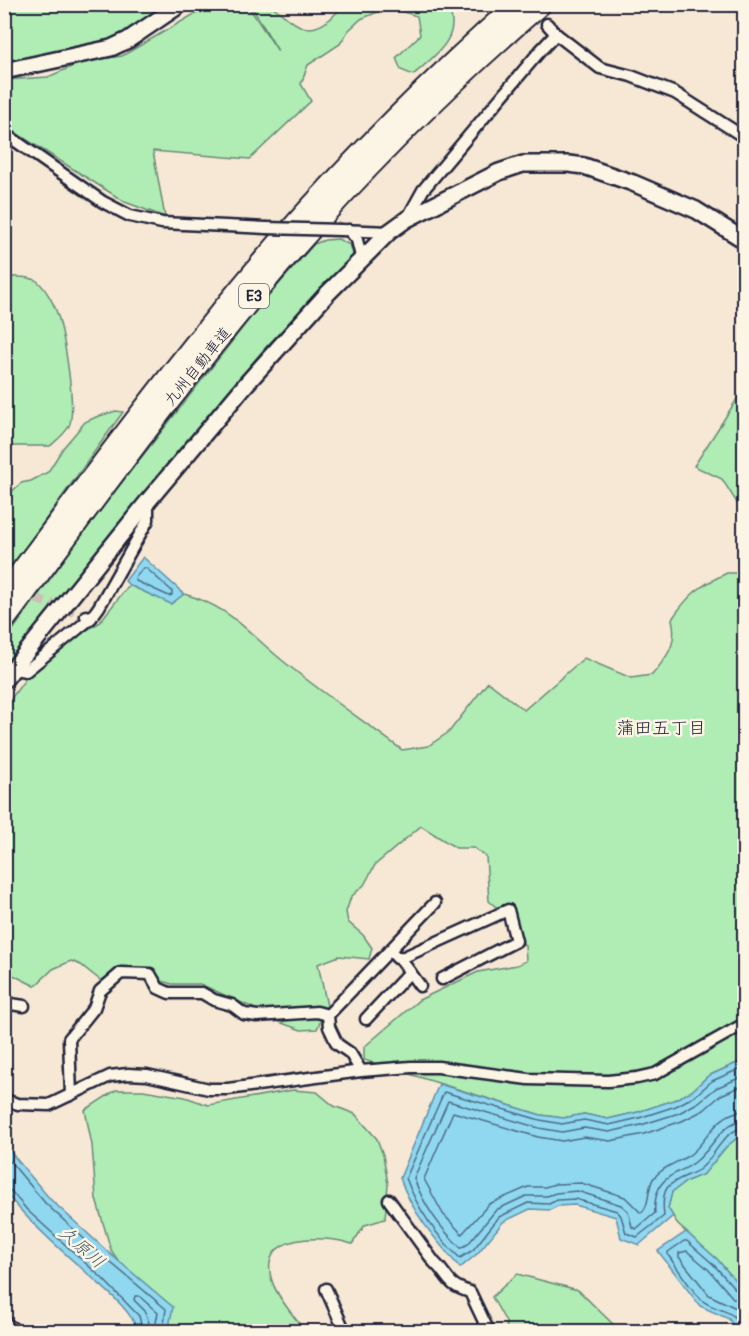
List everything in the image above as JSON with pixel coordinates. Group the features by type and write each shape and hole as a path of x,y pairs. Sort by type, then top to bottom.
{"highway":[{"name":"九州自動車道","path":"4,594 162,385 280,241 327,188 413,100 517,4"},
{"name":"九州自動車道","path":"4,621 175,394 291,252 424,110 541,4"}],"street":[{"path":"4,71 111,48 128,40 181,4"},
{"path":"547,24 556,34 600,68 631,76 675,93 744,137"},
{"path":"407,219 423,190 556,34"},
{"path":"4,133 104,202 130,216 162,223 389,232"},
{"path":"9,674 148,501 247,383 327,294 389,232 407,219 499,172 524,164 569,164 584,166 633,183 696,210 744,240"},
{"path":"345,230 357,240 362,261"},
{"path":"9,674 26,671 88,617 148,520 148,501"},
{"path":"328,1015 435,903"},
{"path":"399,957 508,910 516,941 442,979"},
{"path":"390,950 397,958 399,957 420,986"},
{"path":"366,1019 410,972"},
{"path":"71,1095 69,1039 94,1008 100,991 121,973 150,974 158,988 169,993 202,993 214,1000 232,1005 244,1014 257,1016 317,1012 328,1015"},
{"path":"4,1003 24,1006"},
{"path":"328,1015 331,1033 337,1044 350,1053 361,1071"},
{"path":"4,1100 18,1104 49,1106 110,1076 147,1076 210,1089 228,1089 361,1071 438,1067 528,1079 608,1081 655,1074 744,1024"},
{"path":"389,1200 434,1262 443,1270 451,1284 470,1292 489,1332"},
{"path":"326,1289 345,1332"},
{"path":"4,1322 18,1332"}],"green space":[{"path":"5,5 177,5 123,41 5,65"},
{"path":"210,5 248,6 278,51 253,9 256,5 271,5 299,26 313,28 330,19 344,5 447,5 452,26 450,36 438,53 413,75 401,70 396,58 420,35 417,16 400,11 380,11 361,19 348,31 340,44 308,65 301,84 311,101 250,159 153,151 165,217 125,202 5,126 5,80 48,77 85,61 122,56"},
{"path":"338,239 350,245 354,257 264,349 185,444 5,670 5,641 94,518 258,308 314,244"},
{"path":"31,278 37,281 52,302 61,326 69,372 71,417 65,432 50,446 5,446 4,279"},
{"path":"744,378 744,514 722,479 694,466 741,393"},
{"path":"116,411 123,412 5,576 5,498 21,483 31,481 48,472 63,448 85,422"},
{"path":"727,573 744,573 744,1060 708,1076 692,1091 674,1100 638,1112 608,1119 584,1114 563,1118 541,1115 364,1060 364,1047 419,1000 478,972 517,965 526,961 525,945 520,942 511,906 496,907 489,901 486,857 474,848 456,848 421,826 375,865 364,885 351,897 346,912 348,922 363,935 372,948 369,959 339,956 318,964 327,1006 317,1029 301,1030 279,1022 200,984 172,984 145,976 125,975 100,980 81,965 71,961 53,969 35,986 5,971 5,707 41,657 99,623 129,585 171,604 184,594 200,599 226,613 297,672 402,750 428,746 449,732 488,682 524,710 584,658 631,678 652,675 670,650 674,636 672,619 678,610 695,592"},
{"path":"116,1090 143,1090 185,1097 208,1105 293,1090 317,1092 334,1106 355,1114 377,1139 383,1155 388,1184 385,1219 365,1225 352,1244 310,1239 283,1245 274,1253 270,1265 274,1287 305,1331 171,1331 158,1319 111,1250 96,1199 92,1145 85,1110"},
{"path":"744,1132 744,1291 717,1259 678,1225 668,1208 672,1192 687,1181 704,1174 726,1147"},
{"path":"517,1274 578,1290 620,1331 507,1331 506,1322 492,1297"}],"water":[{"path":"143,557 184,594 171,604 129,585 125,581"},
{"path":"744,1060 744,1132 726,1147 704,1174 687,1181 672,1192 668,1208 673,1216 639,1245 621,1238 616,1217 575,1205 558,1206 550,1210 530,1209 503,1222 477,1254 460,1268 418,1214 400,1178 439,1084 541,1115 563,1118 584,1114 608,1119 674,1100 692,1091 708,1076"},
{"name":"久原川","path":"5,1141 13,1155 50,1199 173,1307 168,1331 138,1331 129,1315 116,1300 14,1203 5,1192"},
{"path":"686,1232 717,1259 744,1291 744,1331 737,1331 729,1319 700,1306 658,1251"}],"tunnel":[{"path":"22,594 86,616"}],"district":[{"name":"蒲田五丁目","path":"661,728"}]}
